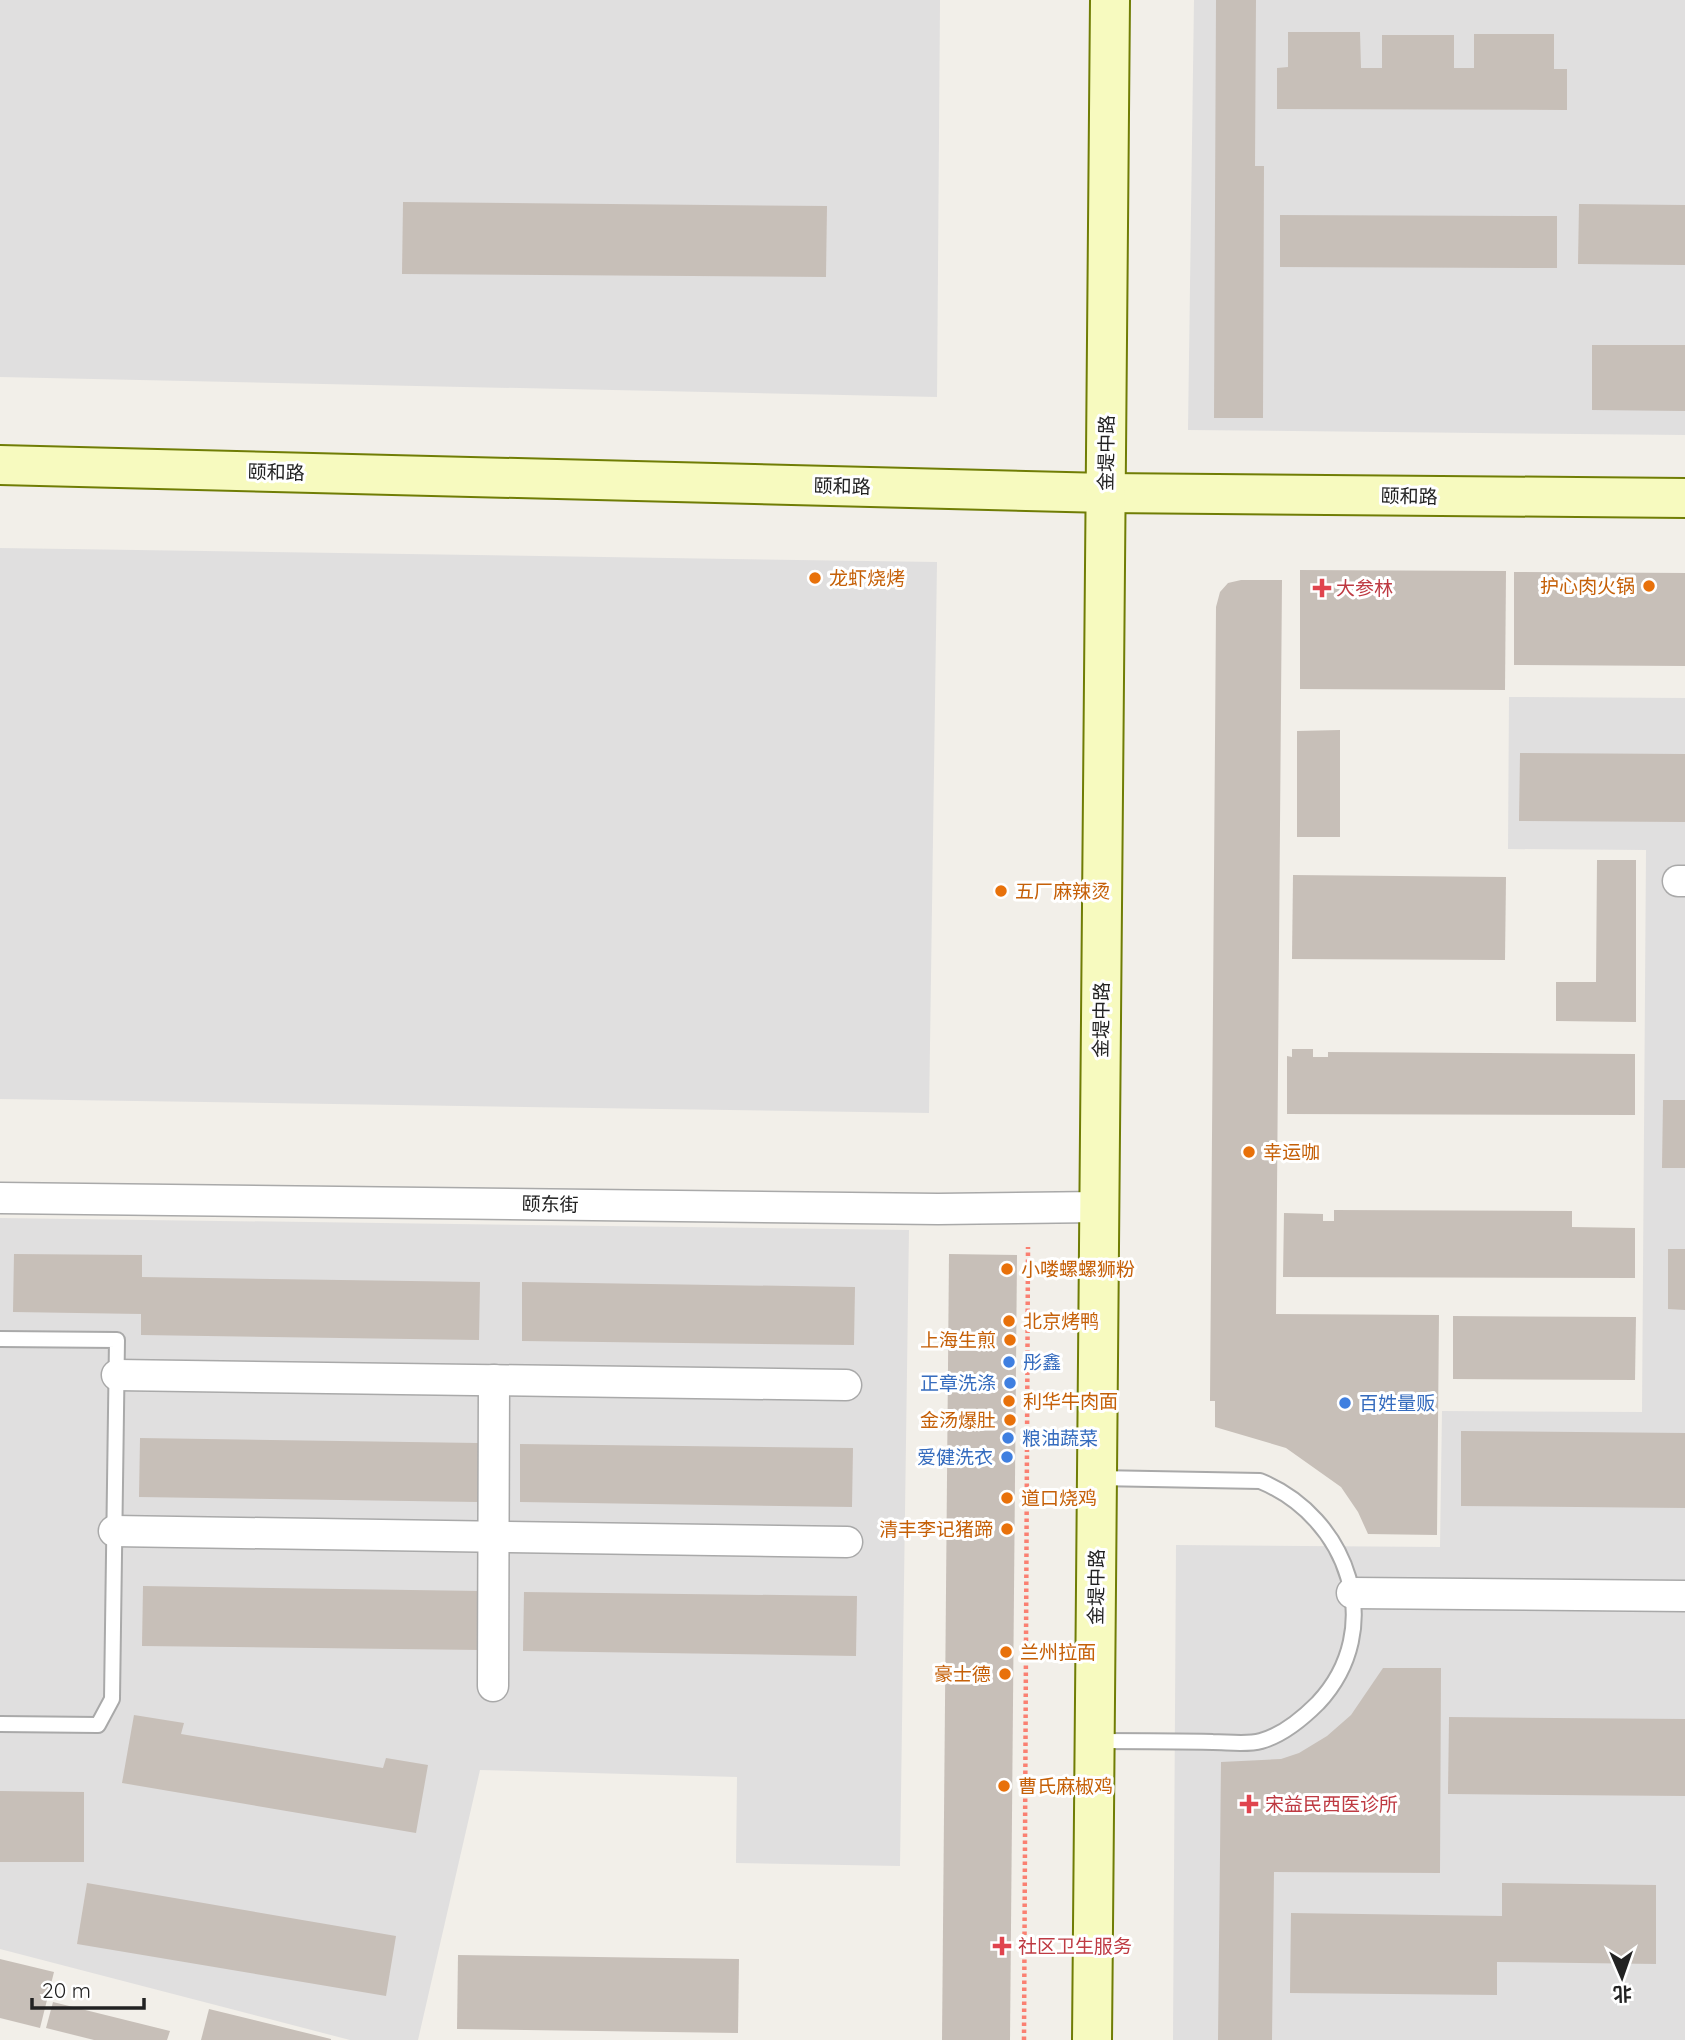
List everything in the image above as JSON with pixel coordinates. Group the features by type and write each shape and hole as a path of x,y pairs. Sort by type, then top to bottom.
{"street":[{"name":"金堤中路","path":"1092,2040 1110,0"},
{"name":"颐和路","path":"0,465 1106,493 1685,498"},
{"name":"颐东街","path":"0,1198 938,1209 1099,1207"},
{"path":"117,1375 846,1385"},
{"path":"493,1686 494,1380"},
{"path":"114,1531 847,1542"},
{"path":"1352,1593 1685,1596"}],"lane":[{"path":"0,1339 117,1340 112,1699 98,1725 0,1724"},
{"path":"1094,1741 1259,1742 1284,1731 1306,1715 1325,1695 1339,1671 1349,1646 1352,1593 1346,1567 1320,1522 1301,1503 1279,1489 1260,1481 1097,1478"}],"path":[{"path":"1024,2040 1028,1247"}],"shaded area":[{"path":"0,0 940,0 937,397 0,377"},
{"path":"1194,0 1685,0 1685,435 1188,430"},
{"path":"0,548 937,562 929,1113 0,1099"},
{"path":"1509,697 1685,698 1685,2040 1173,2040 1176,1545 1440,1547 1442,1411 1642,1412 1646,850 1508,849"},
{"path":"0,1218 909,1230 900,1866 736,1863 737,1777 480,1770 418,2040 350,2040 0,1949"}],"building":[{"path":"1216,0 1256,0 1255,166 1264,166 1263,418 1214,418"},
{"path":"1288,32 1360,32 1361,68 1382,68 1382,35 1454,35 1454,68 1474,68 1474,34 1554,34 1554,69 1567,69 1567,110 1277,109 1277,68 1288,67"},
{"path":"403,202 827,206 826,277 402,274"},
{"path":"1579,204 1685,205 1685,265 1578,264"},
{"path":"1280,215 1557,216 1557,268 1280,267"},
{"path":"1592,345 1685,345 1685,411 1592,410"},
{"path":"1300,570 1506,571 1505,690 1300,689"},
{"path":"1514,572 1685,573 1685,666 1514,665"},
{"path":"1241,580 1282,580 1276,1314 1439,1315 1437,1535 1368,1534 1358,1512 1341,1487 1286,1448 1215,1427 1215,1401 1210,1401 1216,607 1220,592 1228,583"},
{"path":"1340,730 1340,837 1297,837 1297,731"},
{"path":"1520,753 1685,754 1685,822 1519,821"},
{"path":"1597,860 1636,860 1636,1022 1556,1021 1556,982 1596,982"},
{"path":"1293,875 1506,877 1505,960 1292,959"},
{"path":"1292,1049 1313,1049 1313,1057 1328,1057 1328,1052 1635,1054 1635,1115 1287,1114 1287,1056 1292,1057"},
{"path":"1663,1100 1685,1100 1685,1168 1662,1168"},
{"path":"1334,1210 1572,1211 1572,1227 1635,1228 1635,1278 1283,1277 1284,1213 1323,1214 1323,1221 1334,1221"},
{"path":"1668,1249 1685,1249 1685,1310 1668,1309"},
{"path":"14,1254 142,1255 142,1277 480,1282 479,1340 141,1335 141,1314 13,1312"},
{"path":"949,1254 1017,1255 1010,2040 942,2040"},
{"path":"522,1282 855,1287 854,1345 522,1341"},
{"path":"1453,1316 1636,1317 1635,1380 1453,1379"},
{"path":"1461,1431 1685,1433 1685,1508 1461,1506"},
{"path":"140,1438 478,1443 478,1502 139,1497"},
{"path":"520,1444 853,1448 852,1507 520,1502"},
{"path":"143,1586 481,1591 481,1650 142,1646"},
{"path":"524,1592 857,1596 856,1656 523,1651"},
{"path":"1383,1668 1441,1668 1440,1873 1274,1872 1272,2040 1218,2040 1221,1762 1281,1759 1299,1753 1327,1736 1351,1715"},
{"path":"134,1715 184,1723 181,1734 383,1768 386,1758 428,1765 416,1833 122,1783"},
{"path":"1449,1717 1685,1719 1685,1796 1448,1794"},
{"path":"0,1791 84,1792 84,1862 0,1862"},
{"path":"87,1883 396,1936 386,1996 77,1944"},
{"path":"1502,1883 1656,1885 1656,1964 1497,1962 1497,1995 1290,1993 1291,1913 1502,1916"},
{"path":"458,1955 739,1959 738,2033 457,2029"},
{"path":"0,1959 54,1972 40,2028 0,2018"},
{"path":"53,2002 170,2031 167,2040 94,2040 46,2028"},
{"path":"209,2009 331,2039 331,2040 201,2040"}],"place":[{"name":"龙虾烧烤","path":"815,578"},
{"name":"护心肉火锅","path":"1649,586"},
{"name":"大参林","path":"1322,588"},
{"name":"五厂麻辣烫","path":"1001,891"},
{"name":"幸运咖","path":"1249,1152"},
{"name":"小喽螺螺狮粉","path":"1007,1269"},
{"name":"北京烤鸭","path":"1009,1321"},
{"name":"上海生煎","path":"1010,1340"},
{"name":"彤鑫","path":"1009,1362"},
{"name":"正章洗涤","path":"1010,1383"},
{"name":"利华牛肉面","path":"1009,1401"},
{"name":"百姓量贩","path":"1345,1403"},
{"name":"金汤爆肚","path":"1010,1420"},
{"name":"粮油蔬菜","path":"1008,1438"},
{"name":"爱健洗衣","path":"1007,1457"},
{"name":"道口烧鸡","path":"1007,1498"},
{"name":"清丰李记猪蹄","path":"1007,1529"},
{"name":"兰州拉面","path":"1006,1652"},
{"name":"豪士德","path":"1005,1674"},
{"name":"曹氏麻椒鸡","path":"1004,1786"},
{"name":"宋益民西医诊所","path":"1249,1804"},
{"name":"社区卫生服务","path":"1002,1946"}]}
